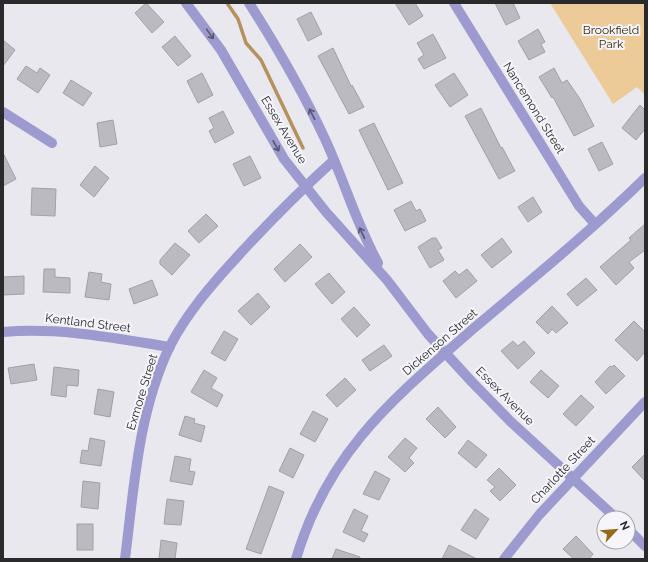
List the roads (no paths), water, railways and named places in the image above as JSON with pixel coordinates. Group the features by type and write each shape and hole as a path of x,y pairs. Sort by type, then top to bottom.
{"street":[{"name":"Essex Avenue","path":"186,3 221,50 284,159 326,212 387,280 428,334 510,421 607,510"},
{"name":"Essex Avenue","path":"249,3 296,81 334,160 360,227 387,280"},
{"name":"Nancemond Street","path":"454,3 579,206 595,224"},
{"path":"3,112 52,143"},
{"name":"Exmore Street","path":"125,559 142,431 160,369 170,347 179,331 211,285 281,209 334,160"},
{"name":"Dickenson Street","path":"296,559 318,501 344,457 364,431 390,403 595,224 645,178"},
{"name":"Kentland Street","path":"3,332 47,330 71,332 170,347"},
{"name":"Charlotte Street","path":"504,559 540,515 645,402"},
{"path":"636,537 645,546"}],"waterway":[{"path":"227,3 238,19 246,43 261,60 303,148"}],"park label":[{"name":"Brookfield Park","path":"611,37"}]}
